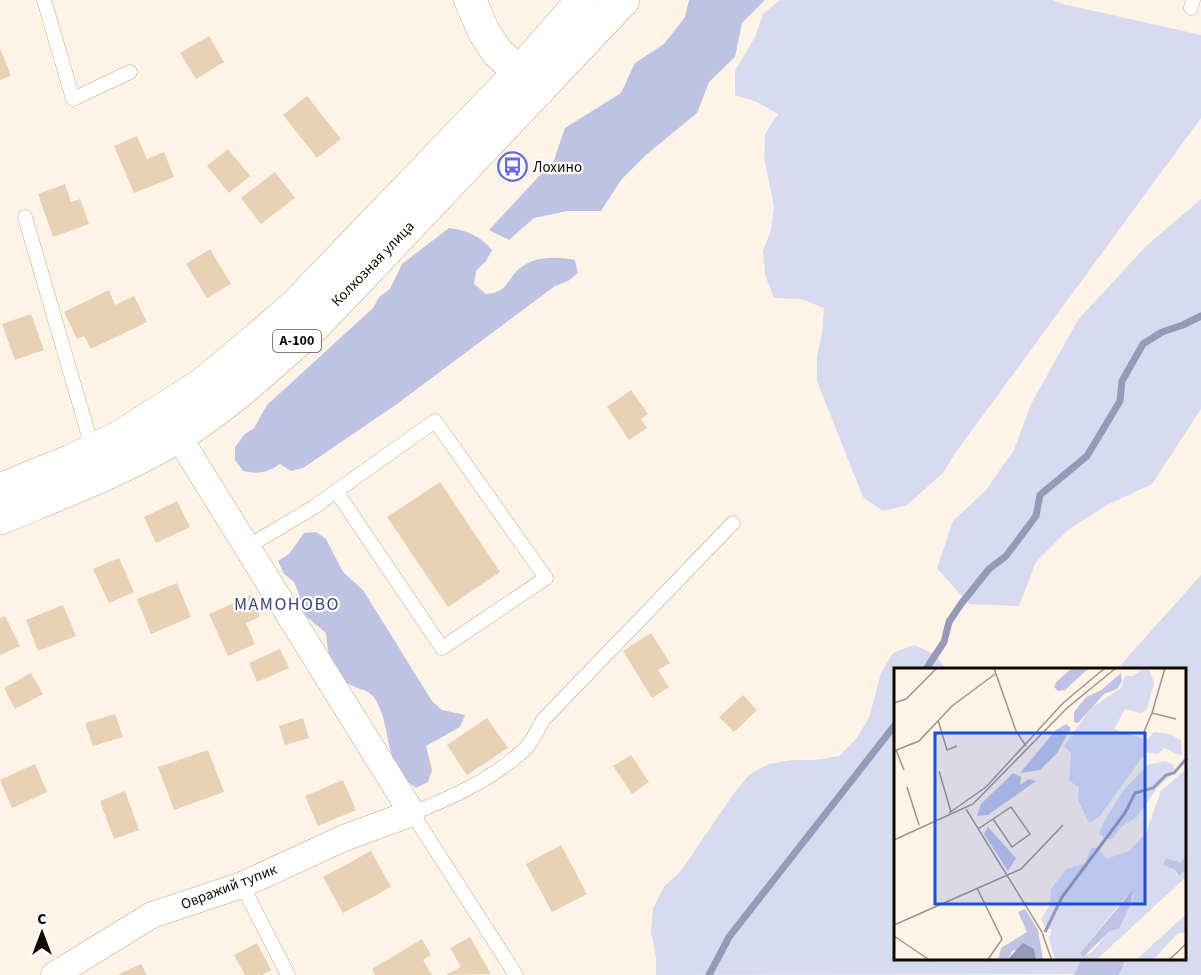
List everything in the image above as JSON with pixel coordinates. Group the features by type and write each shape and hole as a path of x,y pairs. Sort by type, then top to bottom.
{"main road":[{"path":"529,82 584,0"},
{"path":"529,82 623,0"},
{"name":"Колхозная улица","path":"0,518 128,463 178,436 268,367 316,324 529,82"},
{"name":"Колхозная улица","path":"0,490 93,450 154,417 202,385 296,305 529,82"}],"street":[{"path":"470,0 484,32 497,52 529,82"},
{"path":"178,436 412,813"},
{"name":"Овражий тупик","path":"54,975 152,915 242,885 344,838 412,813"}],"lane":[{"path":"44,0 73,99 130,72"},
{"path":"25,217 93,450"},
{"path":"247,548 336,491 435,421 546,578 442,648 336,491"},
{"path":"516,975 412,813 445,800 493,773 527,747 543,720 733,523"},
{"path":"242,885 288,975"}],"shaded area":[{"path":"689,0 765,0 742,23 735,57 709,82 697,113 646,155 621,180 601,211 567,211 534,218 509,240 489,230 554,160 565,128 621,93 635,63 664,44 685,17"},
{"path":"780,0 1053,0 1201,35 1201,118 956,452 943,473 907,505 883,511 863,497 817,381 817,356 824,308 801,299 774,298 765,275 763,251 771,230 774,206 764,158 765,134 778,114 757,102 735,95 735,71 755,37 763,14"},
{"path":"1201,199 1201,409 1152,484 1109,504 1069,529 1036,562 1019,606 969,604 937,568 953,521 986,490 1014,450 1031,404 1078,320 1145,247"},
{"path":"449,228 473,234 492,250 486,261 476,271 474,284 486,294 501,290 521,267 535,260 559,258 575,260 578,273 568,281 555,286 397,404 303,468 291,471 280,464 262,472 243,471 235,460 235,447 244,435 254,428 267,405 373,308 379,297 390,289 402,264"},
{"path":"316,532 326,539 343,572 363,590 432,701 442,710 465,715 460,727 426,746 432,770 428,782 416,788 405,779 393,759 382,714 375,698 370,693 347,683 336,672 330,658 326,633 307,617 300,606 299,594 294,582 284,574 278,561 289,554 304,533"},
{"path":"1201,575 1201,975 1119,975 1126,960 1186,960 1186,668 1118,668"},
{"path":"914,645 936,655 945,668 894,668 894,960 1082,960 1075,974 656,975 656,957 651,932 653,908 664,887 681,871 734,793 749,775 769,764 839,756 856,739 869,718 881,673 893,653"},
{"path":"1081,960 1126,960 1119,975 1074,975"}],"building":[{"path":"209,36 224,62 196,79 180,53"},
{"path":"0,48 11,76 0,80"},
{"path":"307,96 341,139 317,158 283,115"},
{"path":"137,136 147,159 164,152 174,177 134,193 114,146"},
{"path":"228,149 250,176 229,193 207,166"},
{"path":"275,172 295,198 261,224 241,198"},
{"path":"65,184 71,202 80,199 89,224 53,237 38,194"},
{"path":"210,249 231,284 207,298 186,264"},
{"path":"109,290 115,305 134,296 147,322 91,349 84,336 77,339 64,312"},
{"path":"31,314 44,350 15,360 2,324"},
{"path":"631,390 648,414 641,419 647,428 629,440 607,407"},
{"path":"440,482 500,572 448,607 387,517"},
{"path":"177,501 190,527 156,543 144,517"},
{"path":"119,558 134,592 109,603 93,569"},
{"path":"177,583 191,617 151,634 137,599"},
{"path":"251,595 260,617 246,623 255,644 228,656 209,614"},
{"path":"63,605 76,636 38,651 26,620"},
{"path":"5,616 20,646 0,655 0,618"},
{"path":"651,633 670,663 658,670 669,687 652,698 623,651"},
{"path":"280,649 289,668 257,682 249,663"},
{"path":"31,673 43,694 15,709 4,688"},
{"path":"743,695 757,710 734,732 719,717"},
{"path":"115,714 123,737 93,746 85,723"},
{"path":"303,718 309,738 285,745 279,726"},
{"path":"487,718 508,748 467,775 447,745"},
{"path":"208,750 224,792 174,810 158,767"},
{"path":"631,755 649,782 632,794 613,766"},
{"path":"35,764 47,792 12,808 0,780"},
{"path":"343,780 356,810 318,826 305,796"},
{"path":"125,791 139,830 114,839 100,801"},
{"path":"561,845 587,894 552,912 526,864"},
{"path":"371,851 391,887 343,913 323,877"},
{"path":"470,937 491,974 446,975 461,967 450,948"},
{"path":"422,939 431,955 423,960 432,975 375,975 372,969"},
{"path":"257,943 271,970 262,975 245,975 234,955"},
{"path":"141,964 147,975 117,975"}],"waterway":[{"path":"927,668 944,642 949,622 961,604 989,569 1006,556 1036,516 1040,495 1087,456 1120,401 1122,381 1143,344 1162,332 1201,316"},
{"path":"709,975 729,937 894,726"}],"place":[{"name":"Лохино","path":"512,167"}],"district":[{"name":"МАМОНОВО","path":"287,604"}]}
